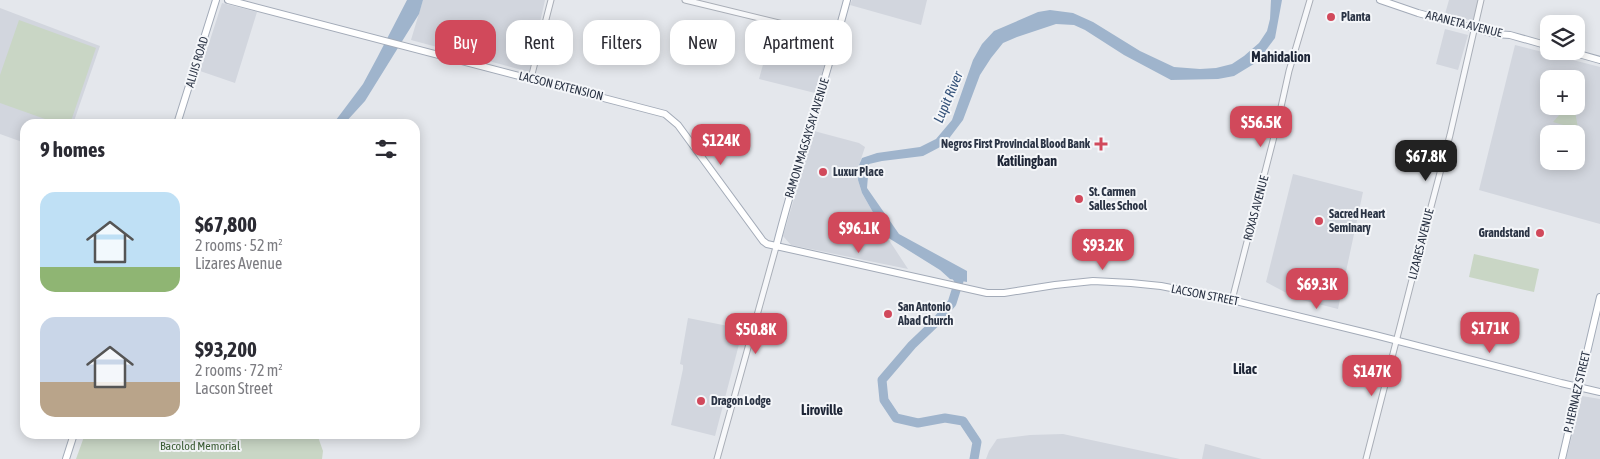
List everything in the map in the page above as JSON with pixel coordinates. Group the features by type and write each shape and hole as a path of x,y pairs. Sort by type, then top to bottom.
{"main road":[{"name":"ALIJIS ROAD","path":"179,119 216,0"},
{"name":"LACSON EXTENSION","path":"228,0 657,111 670,116 763,241 776,246"},
{"name":"RAMON MAGSAYSAY AVENUE","path":"842,20 847,0"},
{"name":"ARANETA AVENUE","path":"1380,0 1418,13 1495,34 1510,35 1540,43"},
{"path":"1585,56 1600,60"},
{"name":"RAMON MAGSAYSAY AVENUE","path":"776,246 789,195 828,65"},
{"name":"LACSON STREET","path":"776,246 969,290 996,294 1055,285 1102,281 1161,286 1232,300 1600,392"},
{"name":"P. HERNAEZ STREET","path":"1562,459 1600,297"},
{"path":"66,459 72,439"}],"street":[{"path":"531,78 551,0"},
{"path":"685,0 767,20"},
{"name":"ROXAS AVENUE","path":"1232,300 1289,71 1310,0"},
{"name":"LIZARES AVENUE","path":"1366,459 1450,134 1482,0"},
{"path":"717,459 776,246"}],"shaded area":[{"path":"423,0 545,0 541,20 506,20 506,65 531,65 529,72 496,63 496,20 435,20 435,47 411,40"},
{"path":"852,0 927,0 921,25 850,5"},
{"path":"1449,0 1478,0 1473,21 1445,14"},
{"path":"222,3 257,12 235,83 200,71"},
{"path":"0,8 100,46 75,119 20,119 20,141 0,134"},
{"path":"1445,29 1468,35 1458,70 1436,64"},
{"path":"1515,45 1540,51 1540,60 1573,60 1600,67 1600,224 1479,190"},
{"path":"763,65 825,65 815,93 759,79"},
{"path":"814,131 859,143 865,147 859,165 858,180 862,193 908,269 791,245 783,236"},
{"name":"Sacred Heart Seminary","path":"1293,174 1363,192 1338,309 1298,299 1266,282"},
{"path":"688,318 743,329 715,436 671,425 683,369 683,365 680,364"},
{"path":"1582,396 1600,399 1600,459 1566,459"},
{"path":"1063,434 1180,459 986,459 997,439"},
{"path":"1206,444 1262,459 1202,459"}],"green space":[{"path":"19,20 96,48 72,119 45,119 0,103 0,75"},
{"path":"1559,115 1576,115 1577,125 1563,125 1553,122"},
{"path":"1474,254 1539,269 1534,292 1469,277"},
{"name":"Bacolod Memorial","path":"83,439 319,439 323,451 322,459 76,459"}],"water":[{"path":"407,0 423,0 419,14 365,101 349,119 337,119 363,84"},
{"path":"1271,0 1282,0 1275,38 1257,62 1234,76 1218,79 1171,80 1074,25 1056,24 1017,37 1003,43 991,58 980,75 963,120 944,145 923,156 869,164 867,188 899,234 967,271 967,282 950,279 940,270 887,237 862,193 858,180 859,165 862,158 877,153 920,147 936,139 952,120 973,60 982,44 994,31 1038,12 1050,10 1073,13 1093,22 1140,51 1174,67 1216,68 1232,64 1259,43 1267,31"}],"waterway":[{"name":"Lupit River","path":"954,272 959,281 952,303 882,380 884,400 896,418 918,423 945,418 963,421 977,442 974,459"}],"place":[{"name":"Planta","path":"1331,17"},
{"name":"Negros First Provincial Blood Bank","path":"1101,144"},
{"name":"Luxur Place","path":"823,172"},
{"name":"St. Carmen Salles School","path":"1079,199"},
{"name":"Sacred Heart Seminary","path":"1319,221"},
{"name":"Grandstand","path":"1540,233"},
{"name":"San Antonio Abad Church","path":"888,314"},
{"name":"Dragon Lodge","path":"701,401"}],"district":[{"name":"Mahidalion","path":"1281,57"},
{"name":"Katilingban","path":"1027,161"},
{"name":"Lilac","path":"1245,369"},
{"name":"Liroville","path":"822,410"}]}
